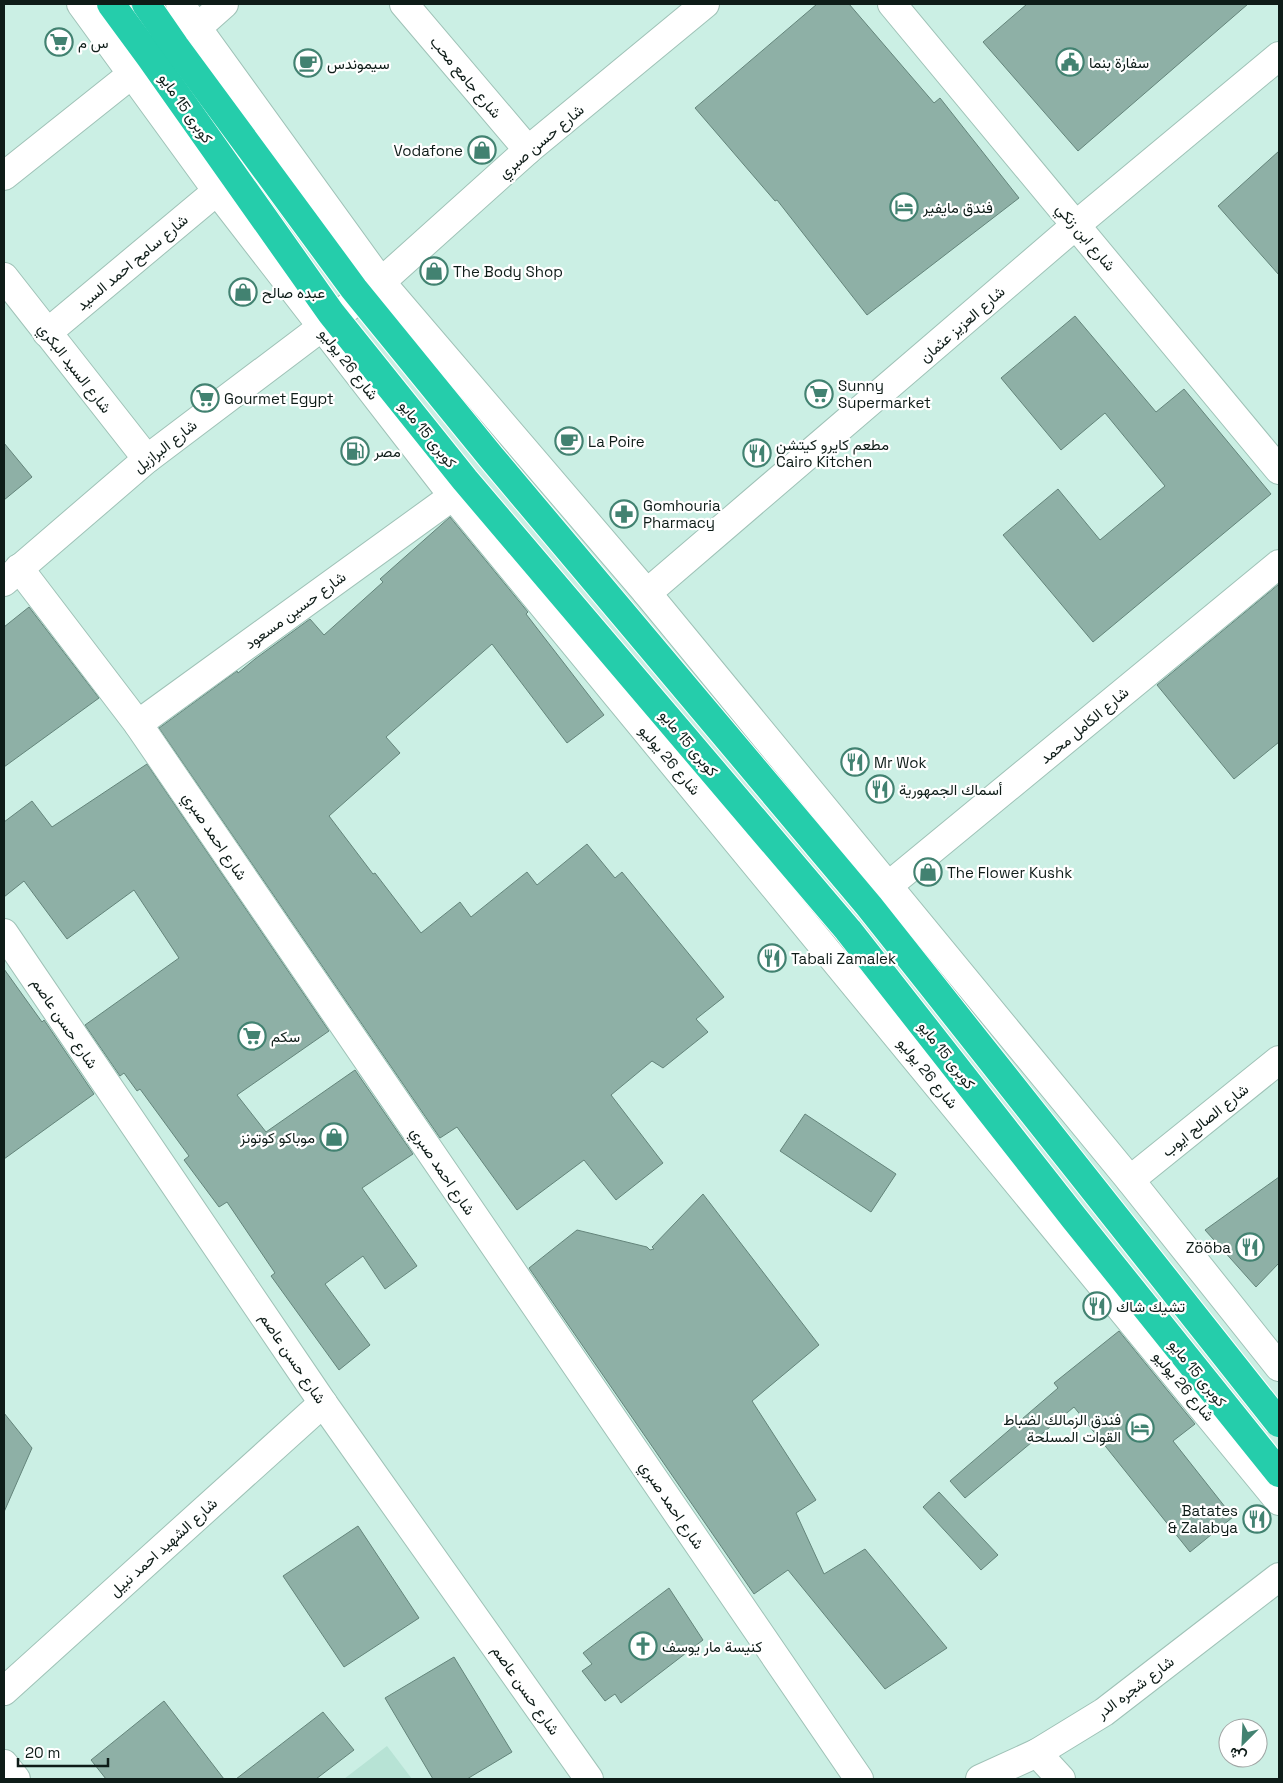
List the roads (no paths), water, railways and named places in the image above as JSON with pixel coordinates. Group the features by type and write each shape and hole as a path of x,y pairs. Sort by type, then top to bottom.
{"highway":[{"name":"كوبرى 15 مايو","path":"111,4 331,314 465,480 848,930 1080,1226 1279,1473"},
{"name":"كوبرى 15 مايو","path":"146,4 354,289 491,457 869,906 1279,1423"}],"street":[{"name":"شارع 26 يوليو","path":"81,4 217,191 452,496 1279,1501"},
{"path":"180,4 381,282 647,593 1130,1180 1279,1367"},
{"path":"197,28 224,4"},
{"name":"شارع جامع محب","path":"404,4 528,150"},
{"name":"شارع حسن صبري","path":"381,282 528,150 704,4"},
{"name":"شارع ابن زنكي","path":"892,4 1279,470"},
{"name":"شارع العزيز عثمان","path":"647,593 1076,226 1279,56"},
{"path":"4,176 132,74"},
{"name":"شارع سامح احمد السيد","path":"47,333 217,191"},
{"name":"شارع السيد البكري","path":"4,277 147,459"},
{"name":"شارع البرازيل","path":"12,575 147,459 381,282"},
{"name":"شارع حسين مسعود","path":"138,724 452,496"},
{"name":"شارع الكامل محمد","path":"888,886 1279,564"},
{"name":"شارع احمد صبري","path":"12,575 138,724 859,1779"},
{"name":"شارع حسن عاصم","path":"4,932 323,1403 589,1779"},
{"name":"شارع الصالح ايوب","path":"1130,1180 1279,1060"},
{"name":"شارع الشهيد احمد نبيل","path":"4,1691 323,1403"},
{"name":"شارع شجره الدر","path":"980,1779 1037,1752 1104,1712 1279,1577"},
{"path":"1037,1752 1061,1779"},
{"path":"4,1764 16,1779"}],"place":[{"name":"س م","path":"59,42"},
{"name":"سفارة بنما","path":"1070,62"},
{"name":"سيموندس","path":"308,63"},
{"name":"Vodafone","path":"482,150"},
{"name":"فندق مايفير","path":"904,207"},
{"name":"The Body Shop","path":"434,271"},
{"name":"عبده صالح","path":"243,292"},
{"name":"Sunny Supermarket","path":"819,394"},
{"name":"Gourmet Egypt","path":"205,398"},
{"name":"La Poire","path":"569,441"},
{"name":"مصر","path":"355,451"},
{"name":"مطعم كايرو كيتشن Cairo Kitchen","path":"757,453"},
{"name":"Gomhouria Pharmacy","path":"624,514"},
{"name":"Mr Wok","path":"855,762"},
{"name":"أسماك الجمهورية","path":"880,789"},
{"name":"The Flower Kushk","path":"928,872"},
{"name":"Tabali Zamalek","path":"772,958"},
{"name":"سكم","path":"252,1036"},
{"name":"موباكو كوتونز","path":"334,1137"},
{"name":"Zööba","path":"1250,1247"},
{"name":"تشيك شاك","path":"1097,1306"},
{"name":"فندق الزمالك لضباط القوات المسلحة","path":"1140,1428"},
{"name":"Batates & Zalabya","path":"1257,1519"},
{"name":"كنيسة مار يوسف","path":"643,1646"}]}
